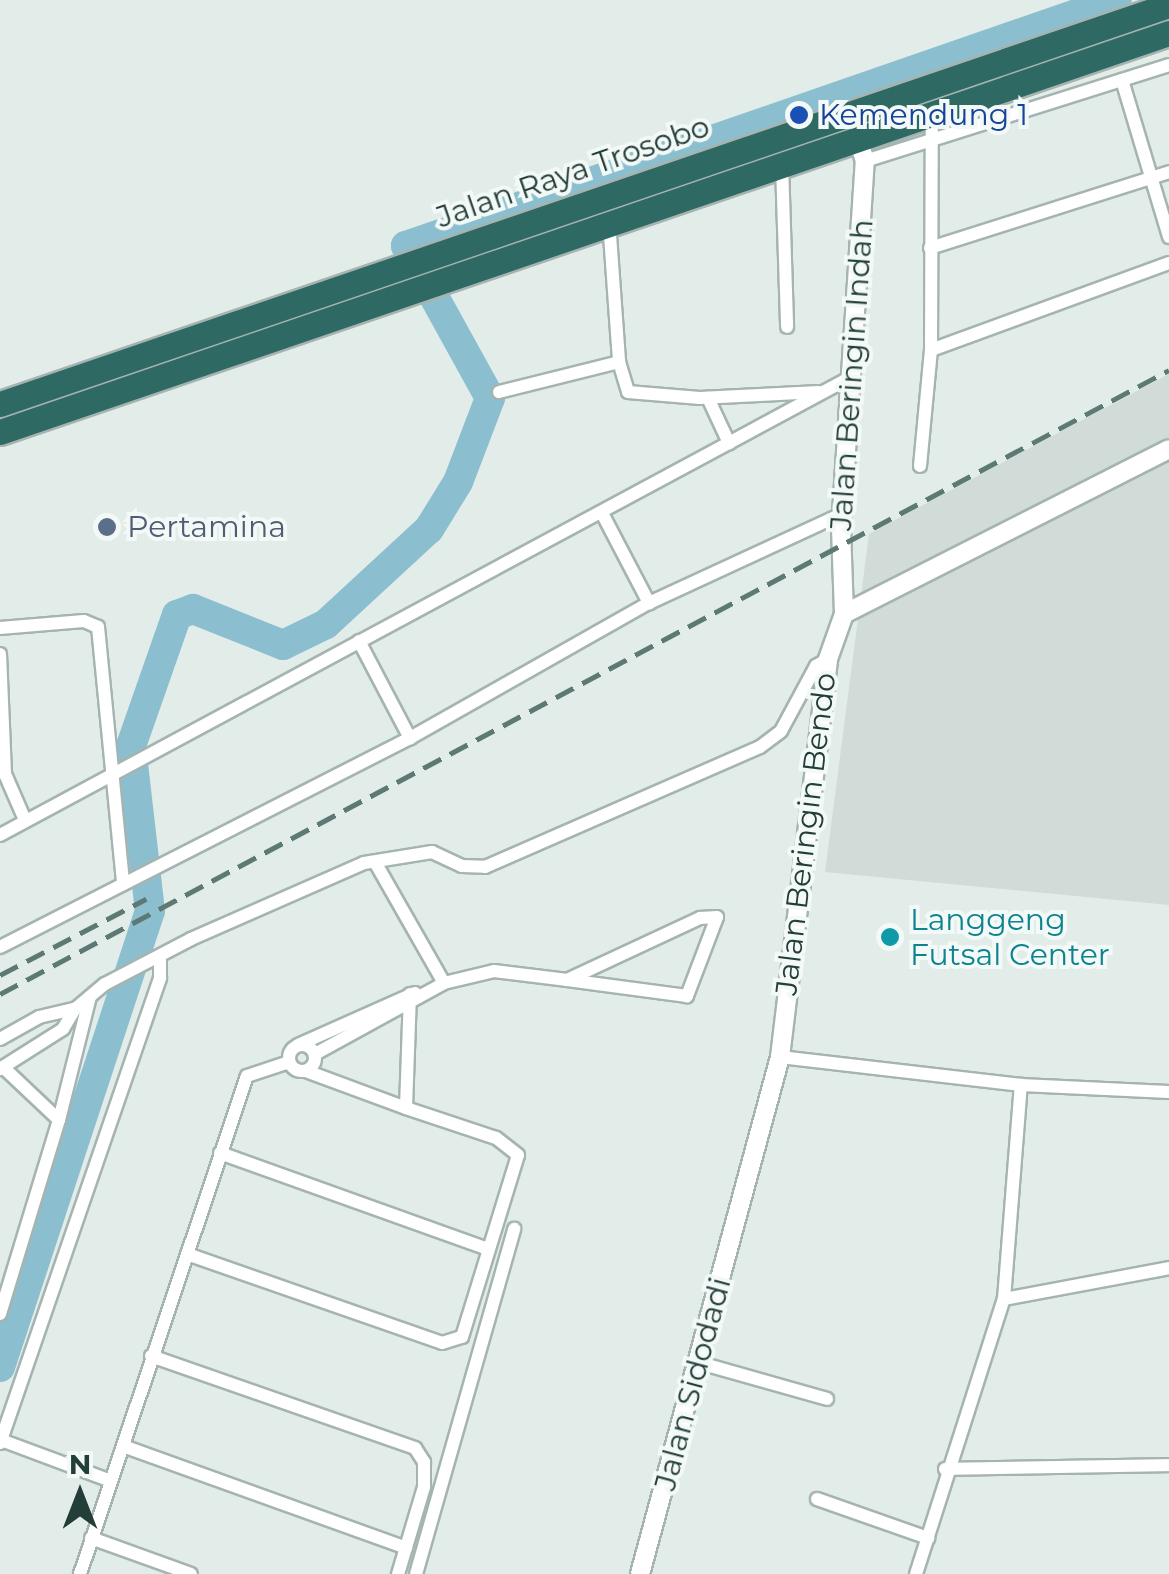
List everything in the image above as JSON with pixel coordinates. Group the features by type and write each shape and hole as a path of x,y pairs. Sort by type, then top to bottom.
{"highway":[{"name":"Jalan Raya Trosobo","path":"0,432 416,274 1158,5"},
{"name":"Jalan Raya Trosobo","path":"0,404 782,163 861,149 932,112 1169,33"}],"street":[{"path":"861,149 934,144 1169,65"},
{"path":"1122,80 1168,230"},
{"path":"920,466 930,350 932,112"},
{"name":"Jalan Beringin Indah","path":"844,614 842,514 856,374 861,149"},
{"path":"782,163 787,326"},
{"path":"930,248 1169,172"},
{"path":"609,219 619,362 624,386 636,396 708,398 822,392"},
{"path":"930,350 1169,263"},
{"path":"499,392 619,362"},
{"path":"0,835 109,772 602,513 856,374"},
{"path":"708,398 730,444"},
{"path":"844,614 1169,449"},
{"path":"602,513 649,603"},
{"path":"0,948 410,738 649,603 842,514"},
{"name":"Jalan Beringin Bendo","path":"744,1194 780,1058 828,659 844,614"},
{"path":"0,628 84,621 98,627 109,772 124,884"},
{"path":"359,641 410,738"},
{"path":"0,654 3,775 25,820"},
{"path":"59,1120 2,1068 63,1029 75,1009 105,984 139,965 375,862 432,852 462,866 485,866 760,747 781,731 816,666 828,659"},
{"path":"375,862 444,983"},
{"path":"306,1071 315,1054 409,1001 444,983 494,970 567,980 687,996 717,917 700,918 567,980"},
{"path":"111,1481 1,1441 160,978 160,956"},
{"path":"0,1314 59,1120 90,996"},
{"path":"80,1574 247,1076 289,1062 298,1045 409,1001"},
{"path":"406,1108 409,1001"},
{"path":"24,1055 5,1036 39,1017 75,1009"},
{"path":"298,1045 315,1054"},
{"path":"780,1058 1022,1085 1169,1092"},
{"path":"187,1254 442,1343 455,1342 467,1331 516,1165 514,1148 289,1062"},
{"path":"916,1574 945,1470 1004,1299 1022,1085"},
{"path":"220,1152 488,1250"},
{"name":"Jalan Sidodadi","path":"640,1574 744,1194"},
{"path":"416,1574 514,1230"},
{"path":"1004,1299 1169,1268"},
{"path":"151,1356 415,1448 424,1462 424,1487 398,1574"},
{"path":"700,1363 827,1399"},
{"path":"123,1446 406,1548"},
{"path":"945,1470 1169,1465"},
{"path":"817,1498 928,1538"},
{"path":"91,1538 191,1574"}],"shaded area":[{"path":"1169,374 1169,905 825,872 869,534"}],"waterway":[{"path":"0,1367 150,911 131,746 177,615 193,609 283,645 326,624 429,529 458,482 490,398 406,246 1117,0"}],"railway":[{"path":"0,994 1169,370"},
{"path":"0,975 146,899"}],"place":[{"name":"Kemendung 1","path":"799,115"},
{"name":"Pertamina","path":"107,527"},
{"name":"Langgeng Futsal Center","path":"890,937"}]}
